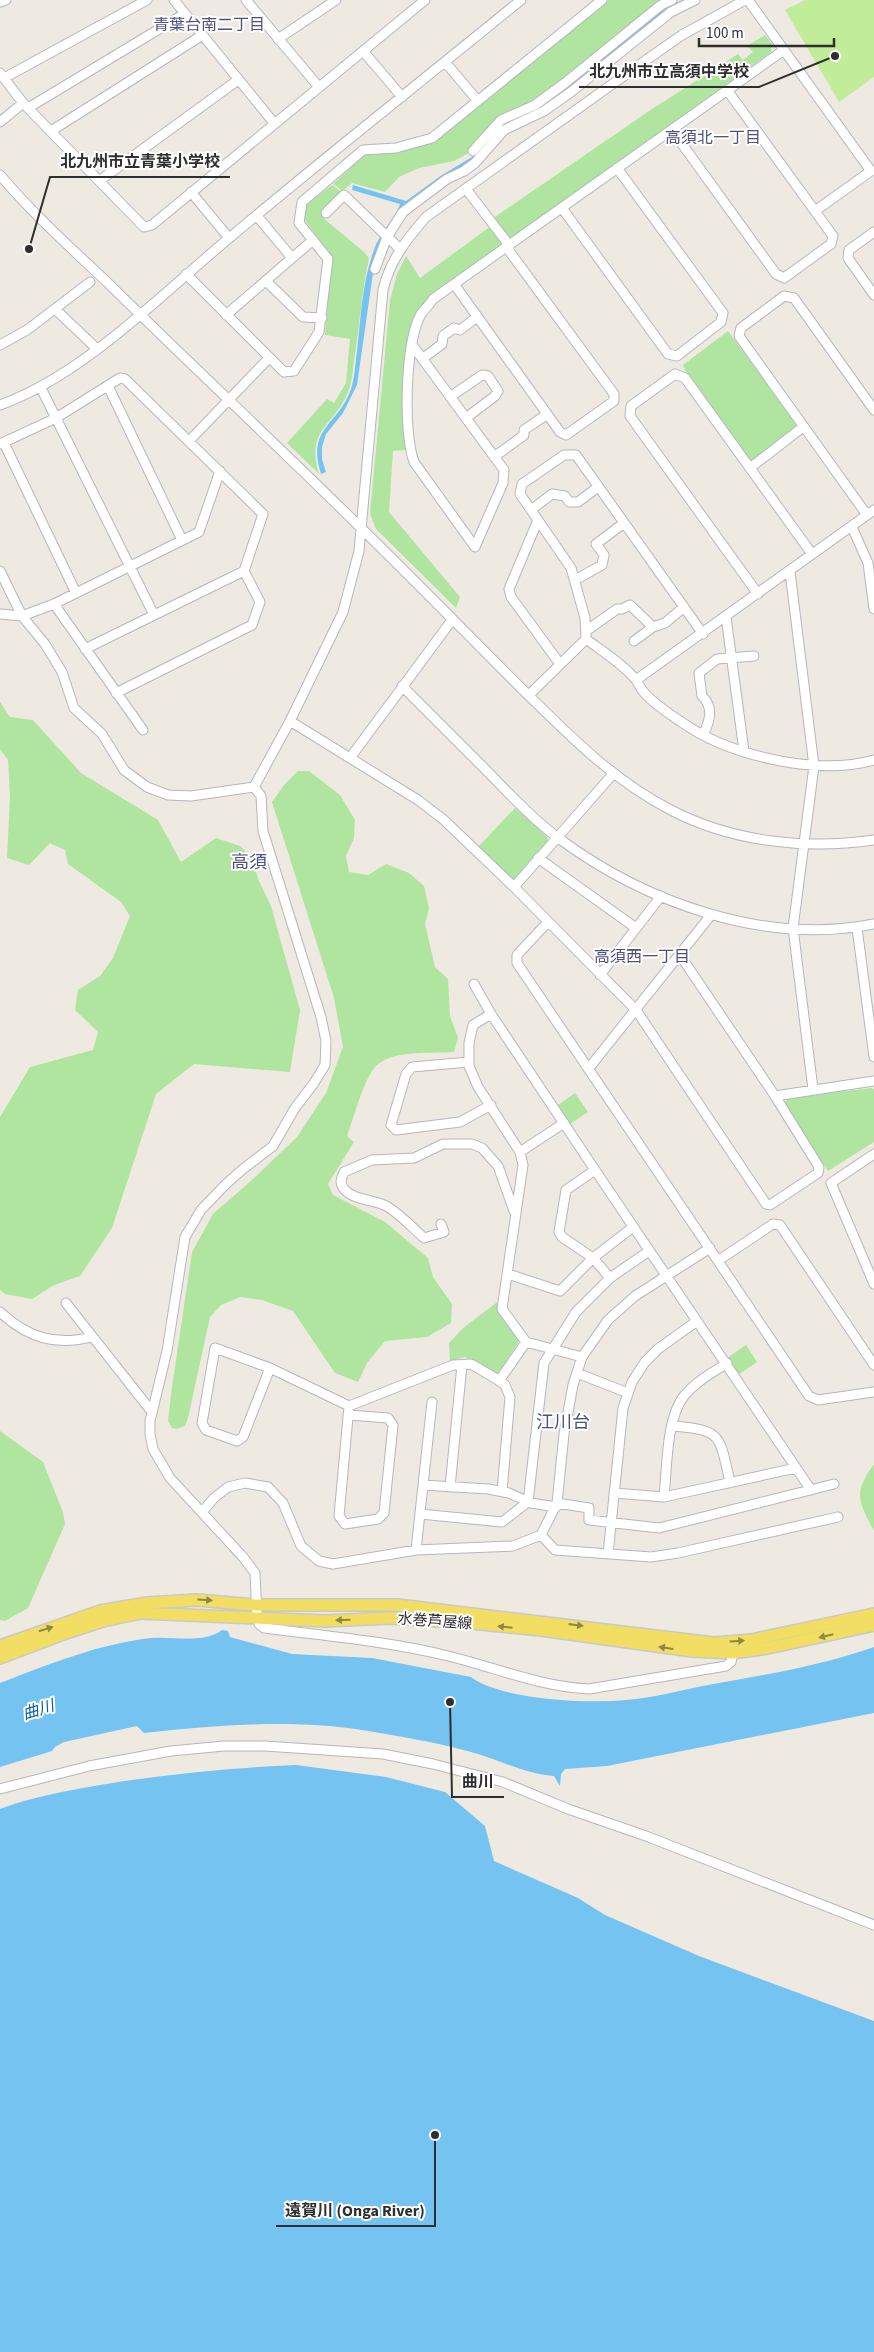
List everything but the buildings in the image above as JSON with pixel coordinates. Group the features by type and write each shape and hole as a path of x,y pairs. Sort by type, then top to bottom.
{"main road":[{"name":"水巻芦屋線","path":"0,1646 100,1611 147,1603 197,1600 256,1605 398,1605 714,1642 751,1640 874,1614"},
{"name":"水巻芦屋線","path":"0,1658 103,1621 140,1613 325,1621 390,1618 471,1623 541,1630 692,1652 733,1653 768,1648 874,1625"}],"street":[{"path":"0,2 6,0"},
{"path":"147,0 2,75 26,106 144,227 152,224 424,0"},
{"path":"174,0 201,36 274,123"},
{"path":"246,0 318,86"},
{"path":"278,39 336,0"},
{"path":"0,405 41,388 140,315 186,274 521,0"},
{"path":"186,274 284,372 294,371 320,332 328,259 299,222 302,202 363,150 396,148 432,138 602,0"},
{"path":"473,150 501,120 535,105 661,5 672,0"},
{"path":"375,269 387,236 403,212 447,179 464,171 475,162 504,130 544,111 572,92 652,26 671,12 695,0"},
{"path":"254,787 290,722 343,612 359,550 383,290 387,275 400,249 407,238 426,217 682,35 746,0 871,171 815,211"},
{"path":"0,122 184,14"},
{"path":"50,131 201,36"},
{"path":"413,346 504,470 503,483 475,547 414,462 410,450 407,385 413,346 421,314 434,299 454,284 784,50"},
{"path":"364,51 402,97"},
{"path":"445,62 478,101"},
{"path":"99,181 238,80"},
{"path":"672,130 776,274 784,278 831,244 833,236 727,90"},
{"path":"562,208 668,354 677,356 721,322 723,313 617,168"},
{"path":"0,175 140,315 360,527 452,620 613,774 662,806 702,825 741,835 802,844 839,845 874,840"},
{"path":"454,284 560,432 566,435 614,401 614,394 507,248 506,241 466,189"},
{"path":"191,192 230,238"},
{"path":"326,213 344,195 400,249"},
{"path":"257,216 292,258"},
{"path":"874,232 849,250 848,258 874,294"},
{"path":"226,315 313,240"},
{"path":"266,281 303,317 322,318"},
{"path":"0,345 27,330 90,282"},
{"path":"636,680 871,513 803,426 739,336 741,328 784,296 794,298 874,410"},
{"path":"55,310 96,348"},
{"path":"422,359 442,344 443,336 454,328 460,330 477,317"},
{"path":"189,441 269,358"},
{"path":"758,594 630,416 631,406 675,374 686,378 812,554"},
{"path":"450,397 482,375 488,376 498,391 495,396 466,418"},
{"path":"76,593 2,444 56,418 120,378 125,378 263,514 244,571 85,649"},
{"path":"108,386 182,540"},
{"path":"41,388 154,615"},
{"path":"494,457 524,435 524,430 546,415"},
{"path":"750,468 803,426"},
{"path":"702,634 576,455 564,455 522,484 520,494 571,568 585,618 586,635 636,680 643,691 681,722 703,735 744,751 814,766 874,760"},
{"path":"0,614 22,616 54,604 199,532 220,471"},
{"path":"531,510 552,494 565,496 569,502 578,502 598,487"},
{"path":"538,520 509,589 511,597 560,664"},
{"path":"575,580 602,565 604,555 596,544 624,523"},
{"path":"852,527 868,563 874,609"},
{"path":"0,571 22,616 45,644 62,672 74,708 102,734 124,770 156,792 191,796 254,787"},
{"path":"116,692 252,625 260,602 244,571"},
{"path":"790,572 814,766 802,844 794,928 814,1089"},
{"path":"54,604 142,730"},
{"path":"529,695 586,635 617,608 622,609 630,605 653,627"},
{"path":"634,641 653,627 666,623 684,608"},
{"path":"726,617 744,751"},
{"path":"350,758 452,620"},
{"path":"703,735 711,720 708,702 702,696 699,673 717,659 754,656"},
{"path":"402,686 524,809 556,837 598,866 660,896 736,922 794,928 857,928 874,924"},
{"path":"290,722 418,800 444,820 514,887 547,923 636,1010 766,1204 770,1205 818,1172 819,1166 775,1096 680,954"},
{"path":"514,887 613,774"},
{"path":"254,787 261,796 263,831 321,1016 326,1041 324,1065 314,1083 295,1108 273,1146 242,1169 226,1184 201,1210 185,1237 167,1351 152,1412 150,1434 159,1461 170,1478 243,1556 255,1573 257,1617 259,1624 264,1628 401,1645 449,1656 532,1682 565,1688 588,1689 620,1686 712,1669 726,1666 731,1662 733,1653"},
{"path":"538,858 636,928"},
{"path":"600,975 660,896"},
{"path":"589,1068 711,915"},
{"path":"547,923 517,955 517,962 809,1396 818,1400 874,1392"},
{"path":"857,928 874,1057"},
{"path":"474,984 595,1170 811,1490"},
{"path":"492,1014 473,1026 469,1043 469,1062 478,1087 520,1152 524,1165 502,1309 526,1342 582,1357"},
{"path":"469,1062 412,1067 406,1074 391,1125 396,1130 460,1122 491,1105"},
{"path":"775,1096 874,1081"},
{"path":"520,1152 564,1123"},
{"path":"441,1224 444,1232 424,1238 388,1207 371,1200 352,1196 345,1191 341,1186 344,1172 372,1160 414,1158 443,1144 472,1144 482,1148 498,1166 515,1214"},
{"path":"874,1154 832,1183 874,1284"},
{"path":"595,1170 566,1190 560,1232 562,1236 593,1258 610,1278"},
{"path":"719,1260 773,1224 780,1225 874,1365"},
{"path":"508,1274 560,1291 593,1258 633,1227"},
{"path":"202,1512 214,1498 228,1487 244,1483 268,1487 275,1492 283,1503 301,1546 318,1561 333,1564 416,1550 513,1546 541,1535 557,1505 564,1434 582,1357 608,1320 635,1296 710,1248"},
{"path":"420,1514 502,1522 528,1502 544,1363 576,1312 610,1278 650,1251"},
{"path":"66,1303 152,1412"},
{"path":"0,1312 13,1324 36,1337 74,1342 92,1337"},
{"path":"608,1554 623,1408 628,1393 645,1362 658,1349 697,1321"},
{"path":"499,1381 526,1342"},
{"path":"270,1368 243,1437 237,1441 206,1430 202,1422 215,1348 270,1368 349,1411 388,1418 393,1425 384,1513 378,1519 345,1524 340,1516 349,1411"},
{"path":"664,1497 675,1412 684,1396 696,1384 727,1363"},
{"path":"349,1411 446,1368 471,1364 505,1385 510,1397 502,1492"},
{"path":"450,1487 462,1365"},
{"path":"577,1373 628,1393"},
{"path":"416,1550 432,1402"},
{"path":"672,1426 702,1428 716,1436 722,1446 730,1482"},
{"path":"614,1493 664,1497 796,1468"},
{"path":"423,1485 502,1492 528,1502 589,1508 589,1520 658,1528 834,1484"},
{"path":"541,1535 555,1550 651,1556 678,1553 838,1517"},
{"path":"0,1789 89,1766 170,1751 224,1746 265,1746 383,1754 503,1782 568,1809 684,1850 874,1925"}],"green space":[{"path":"609,0 664,0 537,100 492,125 467,154 454,161 419,168 399,177 385,192 352,183 343,191 333,184 365,154 435,141"},
{"path":"805,0 874,0 874,77 839,102 785,10"},
{"path":"765,35 772,44 771,52 508,241 492,219 649,111 738,54 743,60 753,52 747,46"},
{"path":"332,185 342,192 322,217 369,258 351,383 342,404 318,437 316,459 319,474 287,443 327,399 334,403 346,383 350,339 325,335 332,257 304,219 306,205"},
{"path":"491,226 504,245 437,291 421,307 414,321 408,338 403,376 403,416 406,450 393,451 389,512 460,597 456,608 376,529 370,514 390,300 397,274 406,256 420,278"},
{"path":"728,331 796,424 796,429 754,461 749,459 686,372 683,365"},
{"path":"0,702 10,717 33,720 81,773 158,820 181,862 216,838 240,846 252,857 258,879 271,906 300,1010 290,1072 194,1064 156,1094 112,1228 80,1276 54,1285 32,1299 5,1294 0,1290 0,1117 30,1067 93,1050 98,1032 75,1010 78,990 100,976 113,958 130,916 121,902 68,864 65,850 50,843 29,865 7,858 10,797 8,760 0,749"},
{"path":"298,771 309,771 340,795 355,820 354,838 346,856 349,872 368,875 386,864 409,873 424,886 429,908 425,924 435,967 448,979 450,1016 458,1038 454,1052 404,1054 394,1056 377,1065 368,1078 347,1136 354,1142 328,1184 333,1195 385,1222 428,1258 433,1277 452,1304 451,1323 427,1337 385,1341 367,1363 358,1382 335,1373 293,1311 262,1300 240,1297 221,1305 210,1317 188,1418 185,1426 177,1429 172,1428 168,1421 192,1252 213,1214 297,1137 326,1093 343,1047 334,998 272,802 284,785"},
{"path":"515,808 547,837 548,841 514,879 509,879 478,847"},
{"path":"874,1089 874,1142 828,1171 784,1105 787,1098"},
{"path":"575,1093 588,1112 570,1124 558,1105"},
{"path":"500,1300 499,1310 519,1341 499,1372 496,1374 465,1357 450,1361 449,1343 463,1328"},
{"path":"746,1345 757,1362 738,1375 727,1358"},
{"path":"0,1431 43,1462 63,1512 65,1524 28,1608 5,1621 0,1620"},
{"path":"874,1464 874,1531 864,1512 860,1497 863,1483"}],"water":[{"path":"682,0 688,0 644,28 547,105 514,122 477,157 406,205 374,266 357,385 343,413 326,434 322,447 322,459 326,472 321,474 317,458 321,436 346,401 351,389 355,370 362,300 370,262 376,244 400,204 352,190 353,185 406,201 442,175 472,157 503,123 548,100 569,86 658,13"},
{"path":"222,1630 228,1631 230,1637 292,1654 372,1658 471,1677 485,1685 503,1691 569,1701 610,1701 657,1696 813,1665 874,1647 874,1713 607,1766 565,1769 561,1774 560,1786 554,1776 525,1770 478,1754 440,1744 345,1728 288,1724 231,1725 144,1733 137,1726 64,1742 52,1751 0,1767 0,1683 74,1656 112,1645 151,1638 206,1637"},
{"path":"296,1765 386,1777 445,1792 485,1826 494,1861 578,1898 605,1915 699,1956 874,2021 874,2352 0,2352 0,1809 49,1795 124,1781 198,1772"}],"place":[{"name":"北九州市立高須中学校","path":"835,56"},
{"name":"北九州市立青葉小学校","path":"29,249"},
{"name":"曲川","path":"450,1702"},
{"name":"遠賀川 (Onga River)","path":"435,2135"}],"district":[{"name":"青葉台南二丁目","path":"209,24"},
{"name":"高須北一丁目","path":"713,137"},
{"name":"高須","path":"249,862"},
{"name":"高須西一丁目","path":"642,956"},
{"name":"江川台","path":"563,1422"}]}
